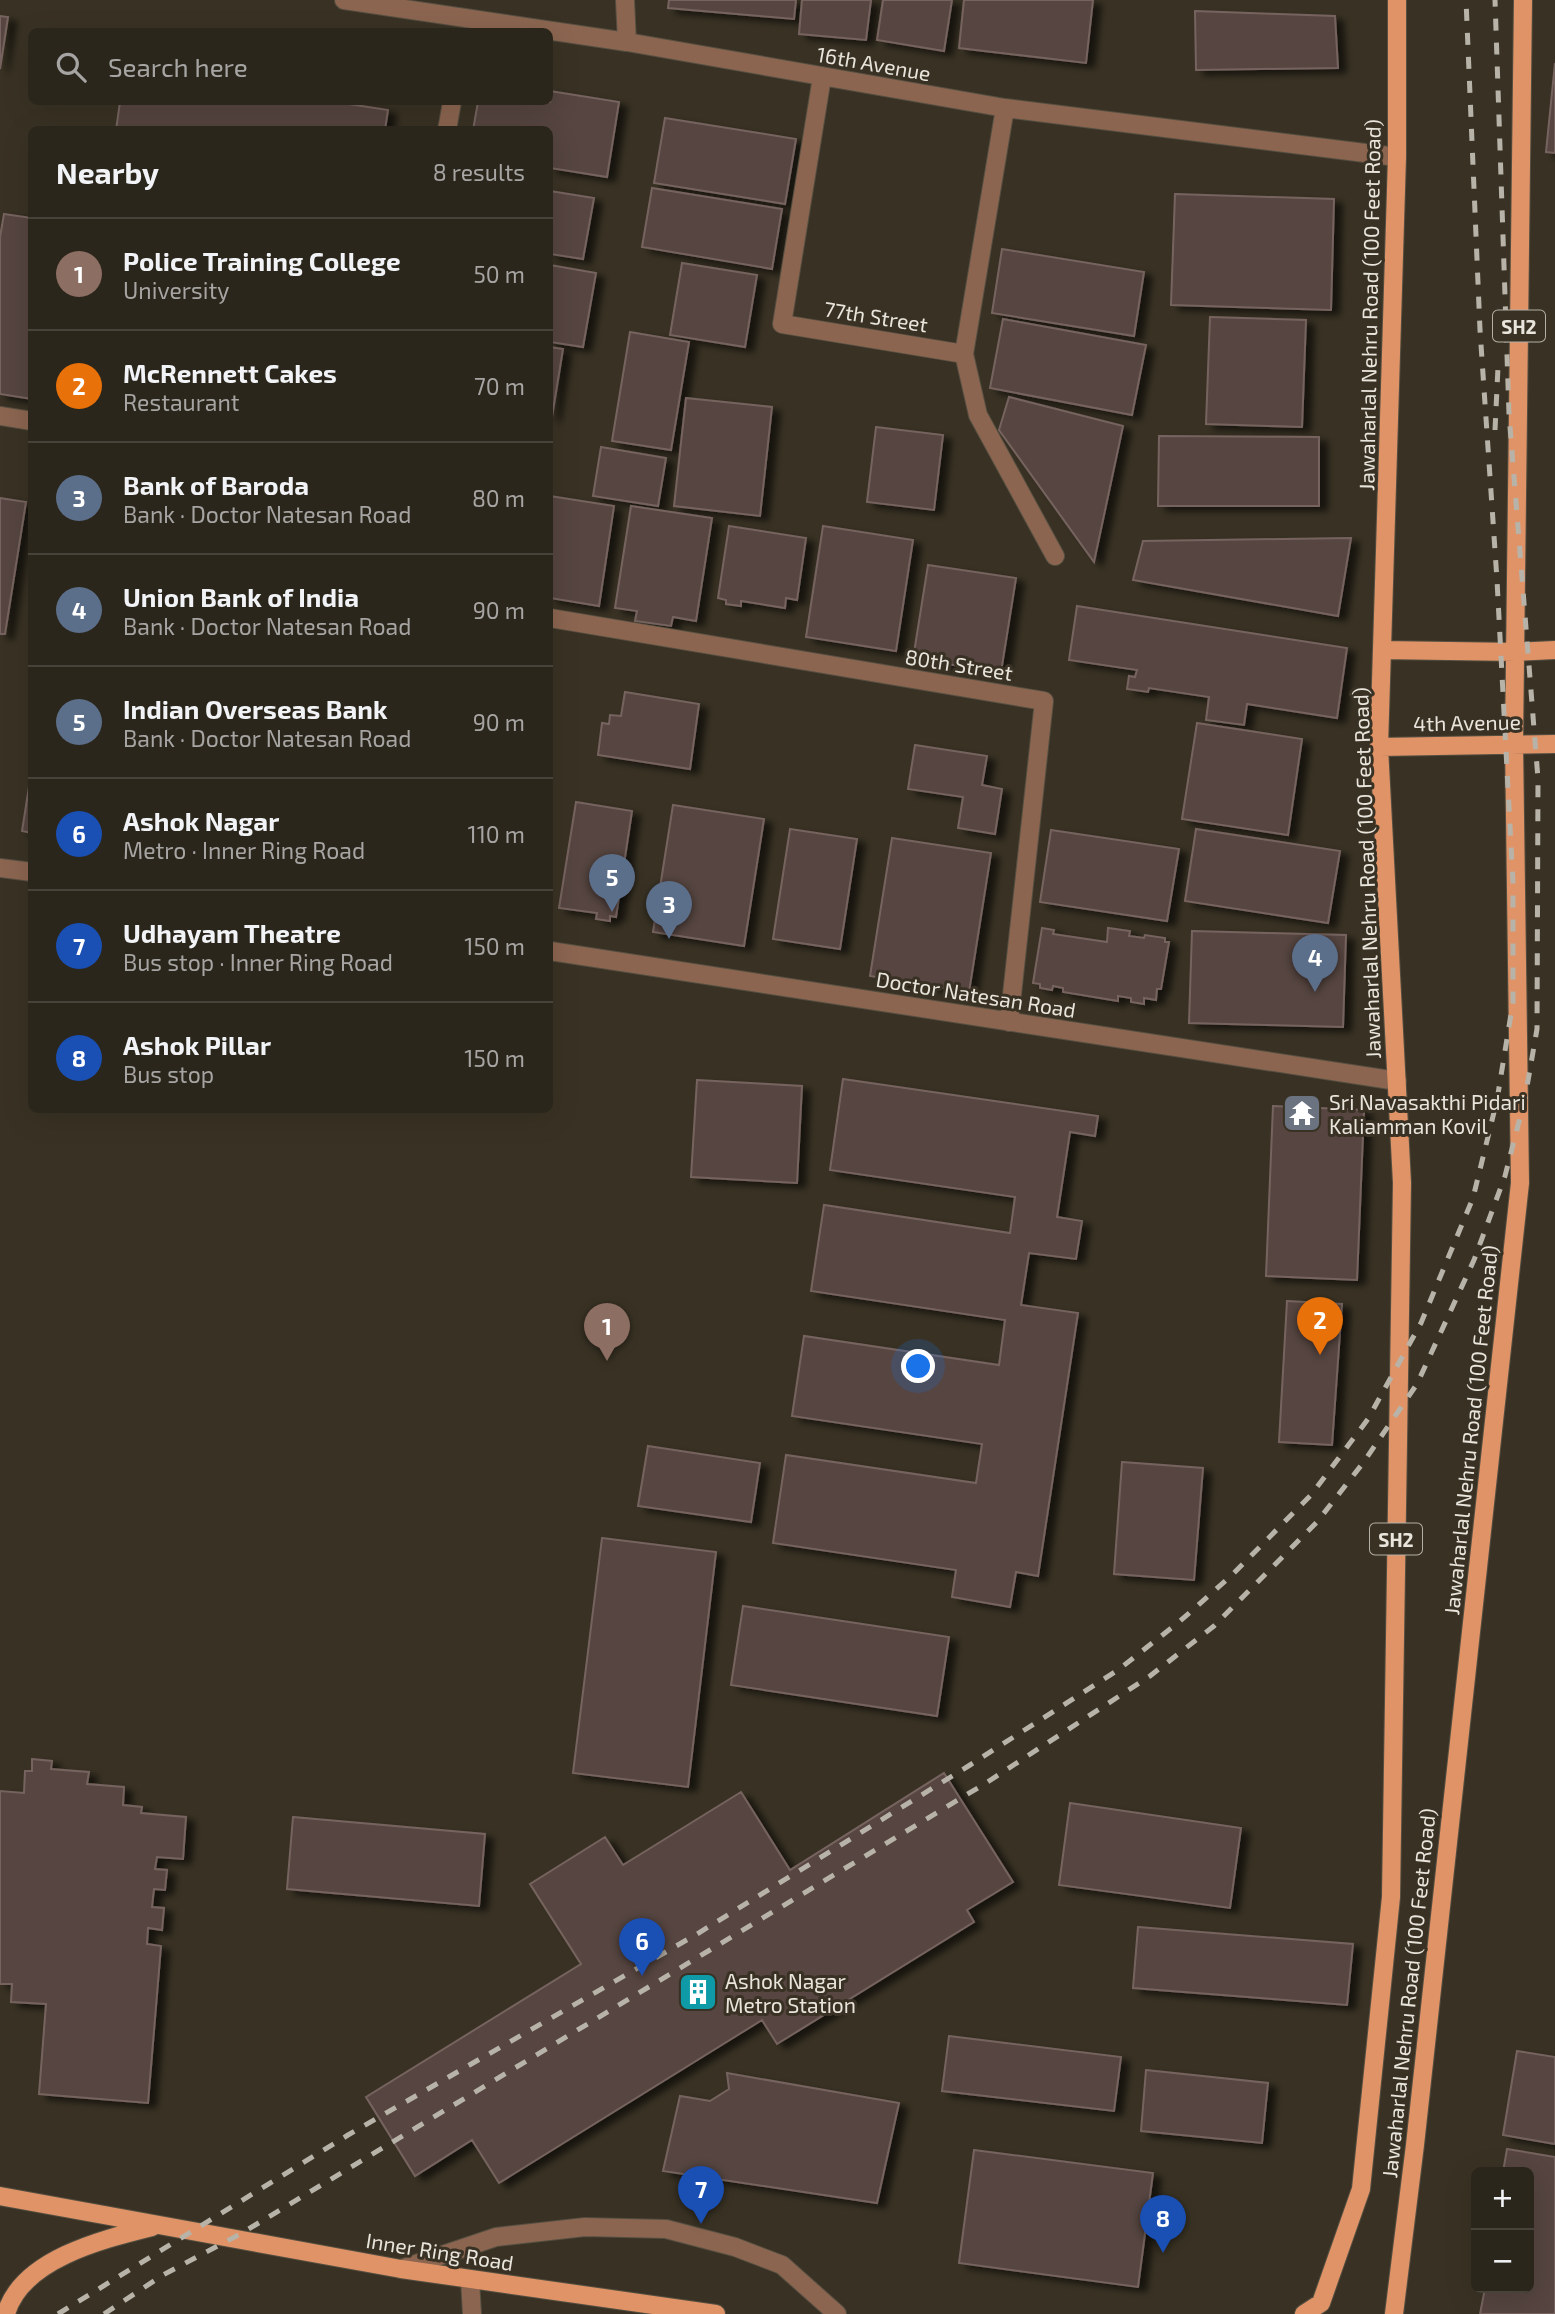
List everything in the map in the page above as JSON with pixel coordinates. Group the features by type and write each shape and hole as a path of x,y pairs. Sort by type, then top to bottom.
{"main road":[{"name":"Jawaharlal Nehru Road (100 Feet Road)","path":"1304,2314 1321,2303 1360,2189 1391,1897 1402,1182 1380,747 1397,157 1397,0"},
{"name":"Jawaharlal Nehru Road (100 Feet Road)","path":"1394,2314 1415,2145 1520,1183 1514,743 1523,0"},
{"path":"1382,650 1555,650"},
{"name":"4th Avenue","path":"1380,747 1555,744"},
{"name":"Inner Ring Road","path":"0,2196 401,2269 664,2310 716,2314"},
{"path":"5,2314 21,2286 69,2253 96,2241 159,2225"}],"street":[{"name":"16th Avenue","path":"344,0 465,25 495,28"},
{"path":"625,0 627,41"},
{"name":"16th Avenue","path":"553,34 627,41 1005,108 1397,157"},
{"name":"77th Street","path":"822,77 782,324 964,354"},
{"path":"448,126 451,105"},
{"path":"1005,108 964,354 978,415 1055,556"},
{"path":"0,416 28,420"},
{"name":"80th Street","path":"553,619 1044,701 1009,1022"},
{"path":"0,867 28,871"},
{"name":"Doctor Natesan Road","path":"553,951 1396,1081"},
{"path":"401,2269 496,2237 585,2227 666,2230 735,2247 782,2265 837,2314"},
{"path":"470,2280 472,2314"}],"building":[{"path":"669,0 796,0 794,19 668,8"},
{"path":"802,0 871,0 866,40 799,34"},
{"path":"883,0 952,0 944,51 877,40"},
{"path":"964,0 1093,0 1086,63 959,48"},
{"path":"1195,11 1335,16 1338,68 1196,70"},
{"path":"0,16 8,17 0,69"},
{"path":"1555,63 1555,153 1546,152"},
{"path":"553,91 619,102 607,177 553,168 553,126 474,126 477,105 553,105"},
{"path":"120,105 356,105 388,110 386,126 117,126"},
{"path":"665,118 796,139 785,204 654,183"},
{"path":"652,188 782,209 772,269 642,247"},
{"path":"553,191 594,198 583,259 553,254"},
{"path":"1175,194 1334,199 1331,310 1171,305"},
{"path":"4,214 28,217 28,398 0,394 0,237"},
{"path":"1002,249 1144,272 1134,336 992,313"},
{"path":"682,263 757,275 745,347 670,335"},
{"path":"553,266 596,273 583,347 553,342"},
{"path":"1210,317 1306,320 1302,427 1206,424"},
{"path":"1003,319 1146,345 1132,415 990,388"},
{"path":"630,332 689,342 671,450 612,441"},
{"path":"553,347 563,349 553,411"},
{"path":"1009,397 1123,426 1094,562 999,430"},
{"path":"686,398 772,407 760,516 674,506"},
{"path":"876,427 943,435 934,510 867,502"},
{"path":"1159,436 1319,437 1319,506 1158,506"},
{"path":"601,447 666,458 658,506 593,496"},
{"path":"553,496 614,506 599,606 553,598"},
{"path":"0,498 26,502 5,634 0,634"},
{"path":"631,506 712,518 696,621 673,617 671,626 635,621 637,611 615,608"},
{"path":"729,526 806,538 797,600 786,598 785,608 741,601 741,606 726,604 726,600 718,598"},
{"path":"823,526 913,540 896,651 806,637"},
{"path":"1351,538 1338,616 1133,580 1143,541"},
{"path":"928,565 1016,578 1001,672 913,659"},
{"path":"1077,606 1347,648 1337,718 1247,704 1244,725 1206,720 1209,697 1149,688 1148,692 1127,689 1129,676 1135,677 1137,670 1069,660"},
{"path":"625,692 699,704 690,769 598,755 602,723 609,724 610,715 621,716"},
{"path":"1197,723 1302,739 1288,835 1182,819"},
{"path":"915,745 987,756 982,785 1002,789 995,834 958,828 963,797 908,789"},
{"path":"28,793 28,832 22,831"},
{"path":"576,802 632,811 616,917 610,916 610,921 596,919 597,913 559,908"},
{"path":"673,805 764,819 744,946 653,932"},
{"path":"790,829 857,839 840,949 773,939"},
{"path":"1196,829 1340,851 1328,923 1185,901"},
{"path":"1051,830 1179,849 1167,921 1040,902"},
{"path":"892,838 991,853 969,992 870,976"},
{"path":"1042,928 1054,930 1053,934 1107,942 1108,928 1130,931 1129,936 1165,938 1165,942 1169,942 1161,989 1157,989 1156,1000 1144,998 1144,1004 1118,996 1118,1001 1063,992 1063,988 1053,986 1052,990 1040,988 1040,984 1033,983"},
{"path":"1192,931 1346,935 1343,1027 1189,1023"},
{"path":"843,1079 1098,1116 1095,1136 1070,1132 1057,1217 1082,1221 1076,1259 1029,1253 1021,1305 1078,1313 1038,1576 1016,1572 1010,1607 952,1597 956,1570 773,1543 786,1455 976,1483 982,1444 792,1416 804,1336 999,1365 1005,1320 811,1291 824,1205 1010,1233 1015,1197 830,1170"},
{"path":"697,1080 802,1086 797,1183 691,1177"},
{"path":"1273,1106 1364,1110 1357,1280 1266,1276"},
{"path":"1287,1301 1342,1304 1332,1445 1279,1442"},
{"path":"648,1446 760,1463 751,1522 638,1506"},
{"path":"1122,1462 1203,1468 1194,1580 1114,1574"},
{"path":"602,1538 716,1552 688,1787 573,1773"},
{"path":"743,1606 949,1637 937,1716 731,1685"},
{"path":"32,1759 52,1761 51,1769 89,1772 87,1784 124,1787 123,1805 142,1807 141,1813 186,1817 183,1859 157,1857 155,1869 167,1870 165,1890 154,1889 152,1907 164,1908 162,1930 148,1928 147,1944 161,1946 148,2103 39,2094 46,2004 11,2002 12,1984 0,1984 0,1791 24,1793 25,1771 32,1771"},
{"name":"Ashok Nagar Metro Station","path":"944,1773 1013,1882 967,1910 974,1922 777,2044 762,2020 499,2183 472,2140 415,2176 366,2097 581,1964 530,1884 605,1837 623,1865 741,1792 790,1870"},
{"path":"1070,1803 1241,1828 1230,1908 1059,1885"},
{"path":"293,1817 485,1834 479,1906 287,1889"},
{"path":"1138,1927 1353,1944 1347,2005 1133,1988"},
{"path":"949,2036 1121,2057 1114,2111 942,2091"},
{"path":"1517,2051 1555,2057 1555,2144 1503,2135"},
{"path":"1146,2070 1268,2083 1262,2143 1141,2131"},
{"path":"727,2073 899,2103 877,2203 663,2171 680,2096 710,2101 729,2089"},
{"path":"1507,2149 1555,2157 1555,2314 1480,2314 1484,2293 1534,2293 1534,2167 1504,2167"},
{"path":"974,2150 1153,2173 1138,2287 959,2263"}],"railway":[{"path":"58,2314 348,2135 697,1934 1118,1670 1179,1622 1231,1576 1311,1495 1368,1419 1421,1323 1473,1198 1497,1100 1513,1002 1513,883 1480,330 1466,0"},
{"path":"104,2314 163,2275 242,2233 986,1783 1150,1676 1214,1626 1317,1522 1363,1463 1417,1384 1474,1260 1505,1176 1525,1098 1537,1029 1538,779 1509,414 1495,0"},
{"path":"1495,430 1498,367"}],"place":[{"name":"Indian Overseas Bank","path":"612,912"},
{"name":"Bank of Baroda","path":"669,939"},
{"name":"Union Bank of India","path":"1315,992"},
{"name":"Sri Navasakthi Pidari Kaliamman Kovil","path":"1302,1113"},
{"name":"McRennett Cakes","path":"1320,1355"},
{"name":"Police Training College","path":"607,1361"},
{"name":"Ashok Nagar","path":"642,1976"},
{"name":"Ashok Nagar Metro Station","path":"698,1992"},
{"name":"Udhayam Theatre","path":"701,2224"},
{"name":"Ashok Pillar","path":"1163,2253"}]}
